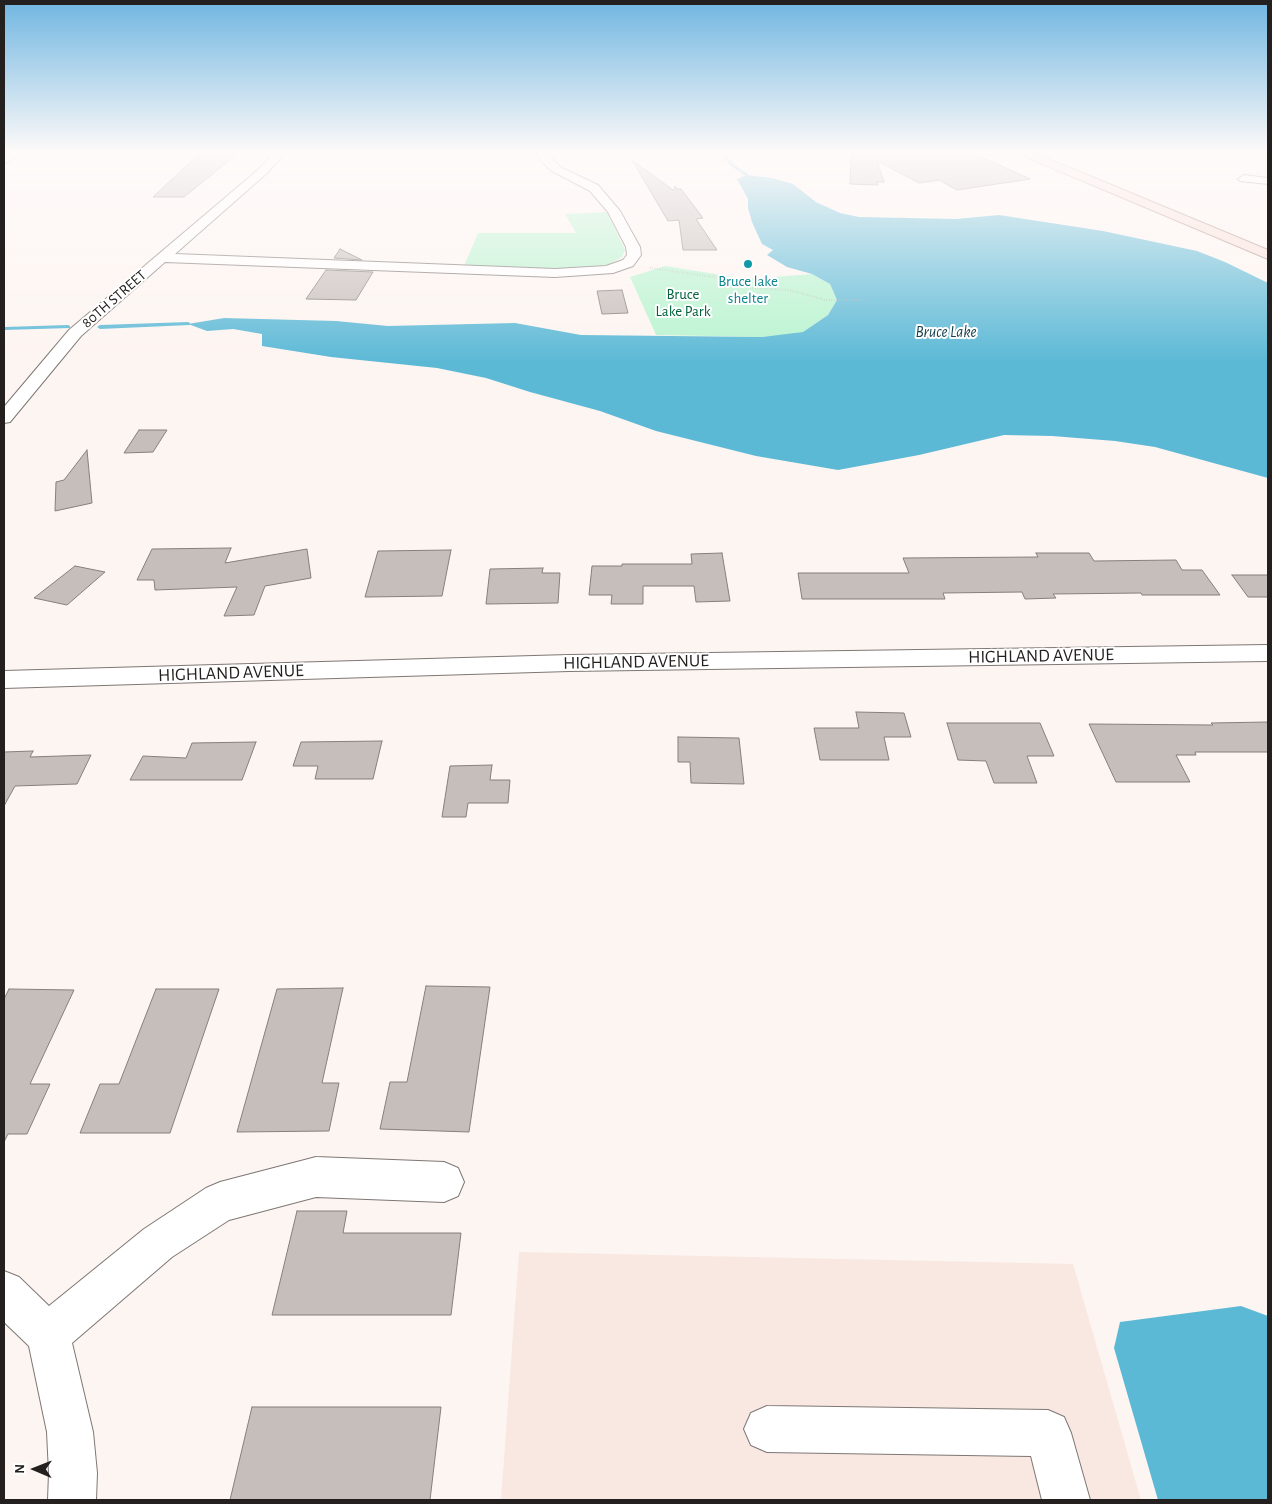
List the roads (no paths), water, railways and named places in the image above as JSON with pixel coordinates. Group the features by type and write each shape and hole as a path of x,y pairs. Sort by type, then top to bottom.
{"main road":[{"path":"1190,222 1268,255"}],"street":[{"name":"80TH STREET","path":"4,418 75,333 203,222"},
{"path":"161,258 562,273 593,272 625,264 634,255 633,247 620,222"},
{"name":"HIGHLAND AVENUE","path":"4,680 569,663 1268,653"},
{"path":"48,1335 158,1243 220,1202 316,1176 444,1182"},
{"path":"4,1292 48,1335 70,1432 73,1472 72,1500"},
{"path":"767,1429 1048,1433 1066,1500"}],"water":[{"name":"Bruce Lake","path":"752,222 1046,222 1103,231 1197,251 1225,262 1268,283 1268,478 1155,447 1115,441 1052,436 1004,435 919,455 838,470 756,456 656,431 600,411 486,378 437,368 331,357 262,346 262,334 233,329 207,331 188,324 224,318 336,321 388,326 515,323 581,335 762,337 803,332 828,315 837,300 830,284 812,274 787,267 767,255 773,250 762,244"},
{"path":"1241,1306 1268,1316 1268,1500 1158,1500 1114,1348 1120,1322"}],"waterway":[{"path":"100,327 188,324"},
{"path":"4,329 68,327"}],"place":[{"name":"Bruce lake shelter","path":"748,264"}],"park label":[{"name":"Bruce Lake Park","path":"683,302"}]}
